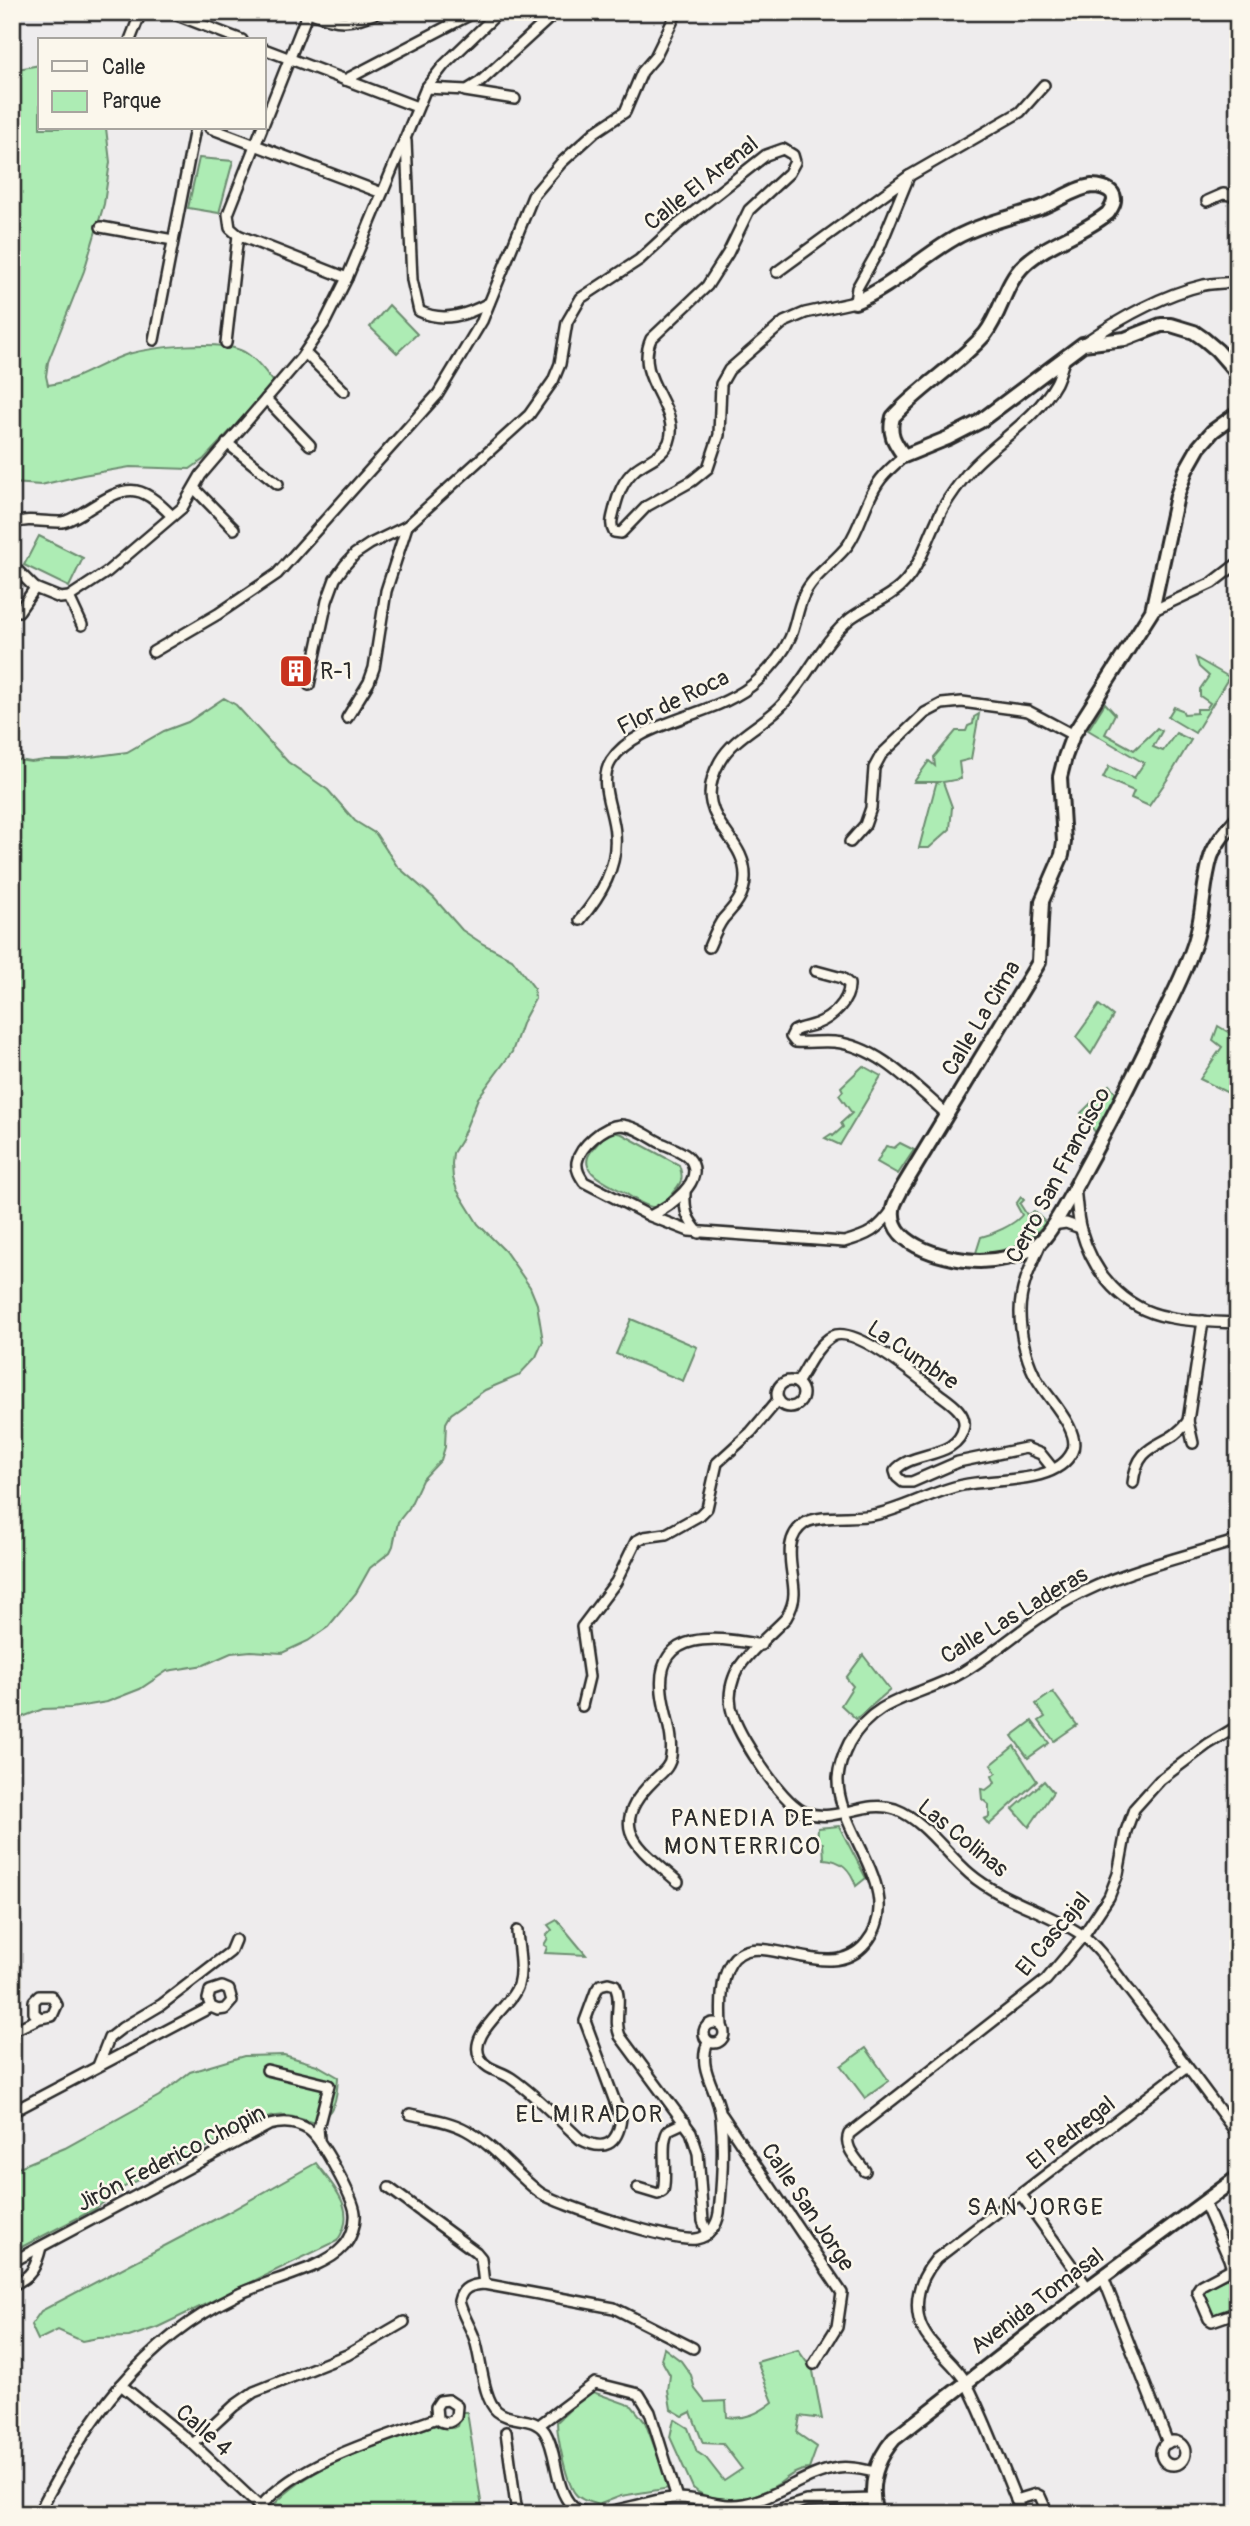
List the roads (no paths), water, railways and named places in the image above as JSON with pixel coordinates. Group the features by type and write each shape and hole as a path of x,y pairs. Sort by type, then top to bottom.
{"street":[{"path":"131,38 141,12"},
{"path":"169,12 237,38"},
{"path":"266,118 309,12 334,22 350,22 380,12"},
{"path":"345,80 475,12"},
{"path":"12,565 35,588 60,598 69,597 107,572 182,508 201,475 305,353 324,324 347,278 426,88 444,65 499,12"},
{"path":"426,88 467,90 480,82 556,12"},
{"path":"153,652 238,601 278,573 438,394 482,321 533,196 561,163 584,142 625,112 642,72 655,57 677,12"},
{"path":"266,50 417,107"},
{"path":"777,272 909,176 1020,112 1044,85"},
{"path":"457,90 515,99"},
{"path":"154,340 195,130"},
{"path":"215,130 382,193"},
{"path":"261,130 228,214 230,228 238,235 347,278"},
{"path":"405,136 412,280 419,311 427,315 452,317 468,314 490,303"},
{"name":"Calle El Arenal","path":"309,685 327,601 335,579 355,554 407,526 529,415 544,396 560,364 567,322 581,298 639,260 677,226 774,151 790,151 795,160 793,167 749,210 708,286 657,332 647,347 646,365 669,419 671,435 665,449 638,468 622,484 612,522 614,531 624,532 647,506 692,481 708,468 719,435 721,384 724,377 784,322 794,317 855,302 881,291 919,261 954,239 982,226 1043,206 1091,186 1106,189 1113,196 1113,205 1103,217 1024,265 1007,287 995,317 977,342 893,418 890,428 892,439 904,456"},
{"path":"855,302 857,288 879,249 909,176"},
{"path":"1207,201 1223,194 1238,196"},
{"path":"101,227 173,240"},
{"path":"226,343 238,235"},
{"path":"1083,344 1120,320 1168,296 1206,285 1238,282"},
{"path":"1083,344 1125,339 1161,325 1171,325 1194,332 1204,339 1238,374"},
{"name":"Flor de Roca","path":"580,920 601,893 612,863 615,836 605,778 612,760 628,743 640,736 720,705 756,683 773,666 790,638 803,596 813,581 834,562 849,542 876,485 885,473 904,456 979,422 1083,344"},
{"path":"305,353 344,391"},
{"path":"709,947 723,920 737,903 745,877 737,849 722,828 712,806 711,784 720,762 732,744 779,708 839,629 851,618 901,586 912,572 957,487 972,469 1040,406 1057,382 1065,358"},
{"path":"266,399 310,445"},
{"name":"Calle La Cima","path":"893,1209 901,1190 1039,962 1041,901 1062,855 1064,842 1060,777 1073,735 1152,611 1177,496 1186,470 1199,447 1213,431 1238,413"},
{"path":"227,443 278,484"},
{"path":"12,524 43,520 63,522 111,494 131,489 145,492 173,516"},
{"path":"195,489 234,529"},
{"path":"347,718 369,682 374,668 386,592 407,526"},
{"path":"1152,611 1212,583 1238,563"},
{"path":"19,611 35,588"},
{"path":"69,597 82,625"},
{"path":"850,842 864,825 871,808 874,768 881,755 925,713 942,704 962,702 1028,711 1073,735"},
{"name":"Cerro San Francisco","path":"1053,1469 1072,1452 1074,1442 1072,1431 1038,1382 1024,1343 1020,1314 1026,1278 1043,1240 1120,1105 1183,974 1203,914 1206,878 1212,854 1223,835 1238,818"},
{"path":"816,971 842,978 849,984 849,993 844,1002 829,1016 816,1024 793,1031 790,1037 795,1042 834,1042 868,1051 905,1077 948,1115"},
{"path":"650,1216 685,1192 692,1181 693,1168 688,1157 634,1128 621,1125 610,1127 584,1146 577,1162 578,1172 584,1182 650,1216 689,1231 844,1242 880,1227 893,1209"},
{"path":"1075,1186 1080,1228 1095,1266 1124,1298 1144,1310 1167,1317 1238,1323"},
{"path":"685,1192 684,1210 688,1221 699,1233"},
{"path":"893,1209 895,1221 907,1238 929,1252 952,1259 999,1260 1020,1254 1043,1240"},
{"path":"1052,1225 1066,1223 1080,1228"},
{"path":"1193,1443 1188,1422 1203,1321"},
{"name":"La Cumbre","path":"797,1383 820,1348 835,1334 853,1336 905,1368 956,1407 963,1416 964,1426 952,1444 944,1450 900,1465 895,1471 903,1482 912,1482 958,1462 1026,1448 1041,1454 1053,1469"},
{"path":"789,1381 797,1383 803,1394 797,1405 785,1406 778,1400 777,1392 781,1384 789,1381"},
{"path":"582,1706 589,1677 582,1627 616,1582 631,1548 636,1541 644,1537 666,1534 700,1515 707,1508 717,1462 751,1432 778,1400"},
{"path":"1133,1483 1136,1463 1142,1454 1183,1429 1188,1422"},
{"path":"678,1882 638,1846 630,1832 628,1820 639,1796 665,1771 671,1761 673,1747 661,1688 663,1671 669,1657 692,1640 724,1638 761,1645 791,1610 794,1591 789,1567 790,1551 794,1535 804,1524 817,1519 871,1516 904,1508 962,1485 1010,1480 1043,1474 1053,1469"},
{"name":"Calle Las Laderas","path":"722,2026 720,2004 725,1972 736,1955 756,1949 824,1959 849,1955 867,1942 874,1930 879,1895 875,1880 843,1813 838,1780 841,1759 855,1733 875,1712 902,1697 961,1674 1042,1615 1102,1583 1238,1540"},
{"name":"Las Colinas","path":"761,1645 743,1661 735,1673 730,1688 730,1704 734,1719 757,1760 791,1803 804,1813 822,1817 878,1806 895,1809 913,1819 971,1875 993,1890 1083,1936 1106,1961 1238,2135"},
{"name":"El Cascajal","path":"865,2171 848,2145 846,2140 849,2134 1045,1980 1083,1936 1109,1897 1118,1874 1126,1831 1134,1809 1160,1780 1208,1744 1238,1726"},
{"path":"517,1931 520,1970 518,1984 503,2009 481,2033 477,2045 479,2057 487,2067 512,2079 580,2139 592,2146 603,2146 614,2140 620,2130 621,2118 585,2021 600,1986 608,1983 615,1985 618,1991 616,2022 620,2036 691,2132 698,2153 703,2221 708,2234"},
{"path":"98,2066 109,2038 187,1986 230,1952 235,1940"},
{"name":"Calle Las Laderas","path":"709,2024 720,2004"},
{"path":"12,2112 211,2007"},
{"path":"12,2031 40,2018"},
{"path":"410,2114 465,2129 540,2192 561,2203 684,2240 699,2239 716,2225 719,2216 722,2156 721,2114 703,2062 708,2042 703,2032 709,2024 722,2026 724,2031 721,2040 708,2042"},
{"name":"El Pedregal","path":"966,2381 923,2330 919,2318 920,2286 928,2270 936,2259 1022,2196 1187,2067"},
{"name":"Jirón Federico Chopin","path":"267,2070 329,2085 318,2129 319,2139"},
{"name":"Calle San Jorge","path":"721,2114 842,2293 835,2334 814,2364"},
{"name":"Jirón Federico Chopin","path":"12,2262 269,2125 278,2122 298,2125 319,2139"},
{"path":"638,2188 658,2194 663,2191 666,2182 664,2138 670,2129 684,2122"},
{"path":"38,2514 64,2465 108,2400 148,2355 180,2327 238,2294 326,2260 343,2248 352,2231 355,2212 319,2139"},
{"name":"Avenida Tomasal","path":"875,2472 880,2459 894,2439 1102,2277 1204,2202 1231,2188 1238,2177"},
{"path":"389,2188 476,2252 481,2258 484,2284"},
{"path":"1022,2196 1088,2288"},
{"path":"1204,2202 1238,2287"},
{"path":"12,2285 27,2279 37,2266 41,2247"},
{"path":"1231,2269 1201,2285 1197,2291 1212,2321 1238,2312"},
{"path":"1102,2277 1168,2442"},
{"path":"693,2348 614,2308 484,2284 471,2285 465,2289 459,2301 475,2340 490,2400 496,2410 507,2417 530,2421 545,2432 566,2495 578,2511 596,2513 677,2498 717,2504 748,2504 836,2468 854,2468 875,2472 873,2499 876,2514"},
{"path":"193,2444 234,2406 254,2392 346,2355 404,2322"},
{"path":"966,2381 1022,2514"},
{"path":"539,2425 596,2383 639,2394 650,2412 677,2498"},
{"name":"Calle 4","path":"121,2385 193,2444 257,2510"},
{"path":"257,2510 291,2481 316,2465 437,2418"},
{"path":"506,2432 517,2514"},
{"path":"1016,2500 1036,2494 1040,2496 1048,2514"},
{"path":"765,2514 806,2501 873,2499"},
{"path":"666,2514 689,2513"}],"place":[{"name":"R-1","path":"296,671"}],"district":[{"name":"PANEDIA DE MONTERRICO","path":"743,1832"},
{"name":"EL MIRADOR","path":"590,2114"},
{"name":"SAN JORGE","path":"1036,2207"}]}
